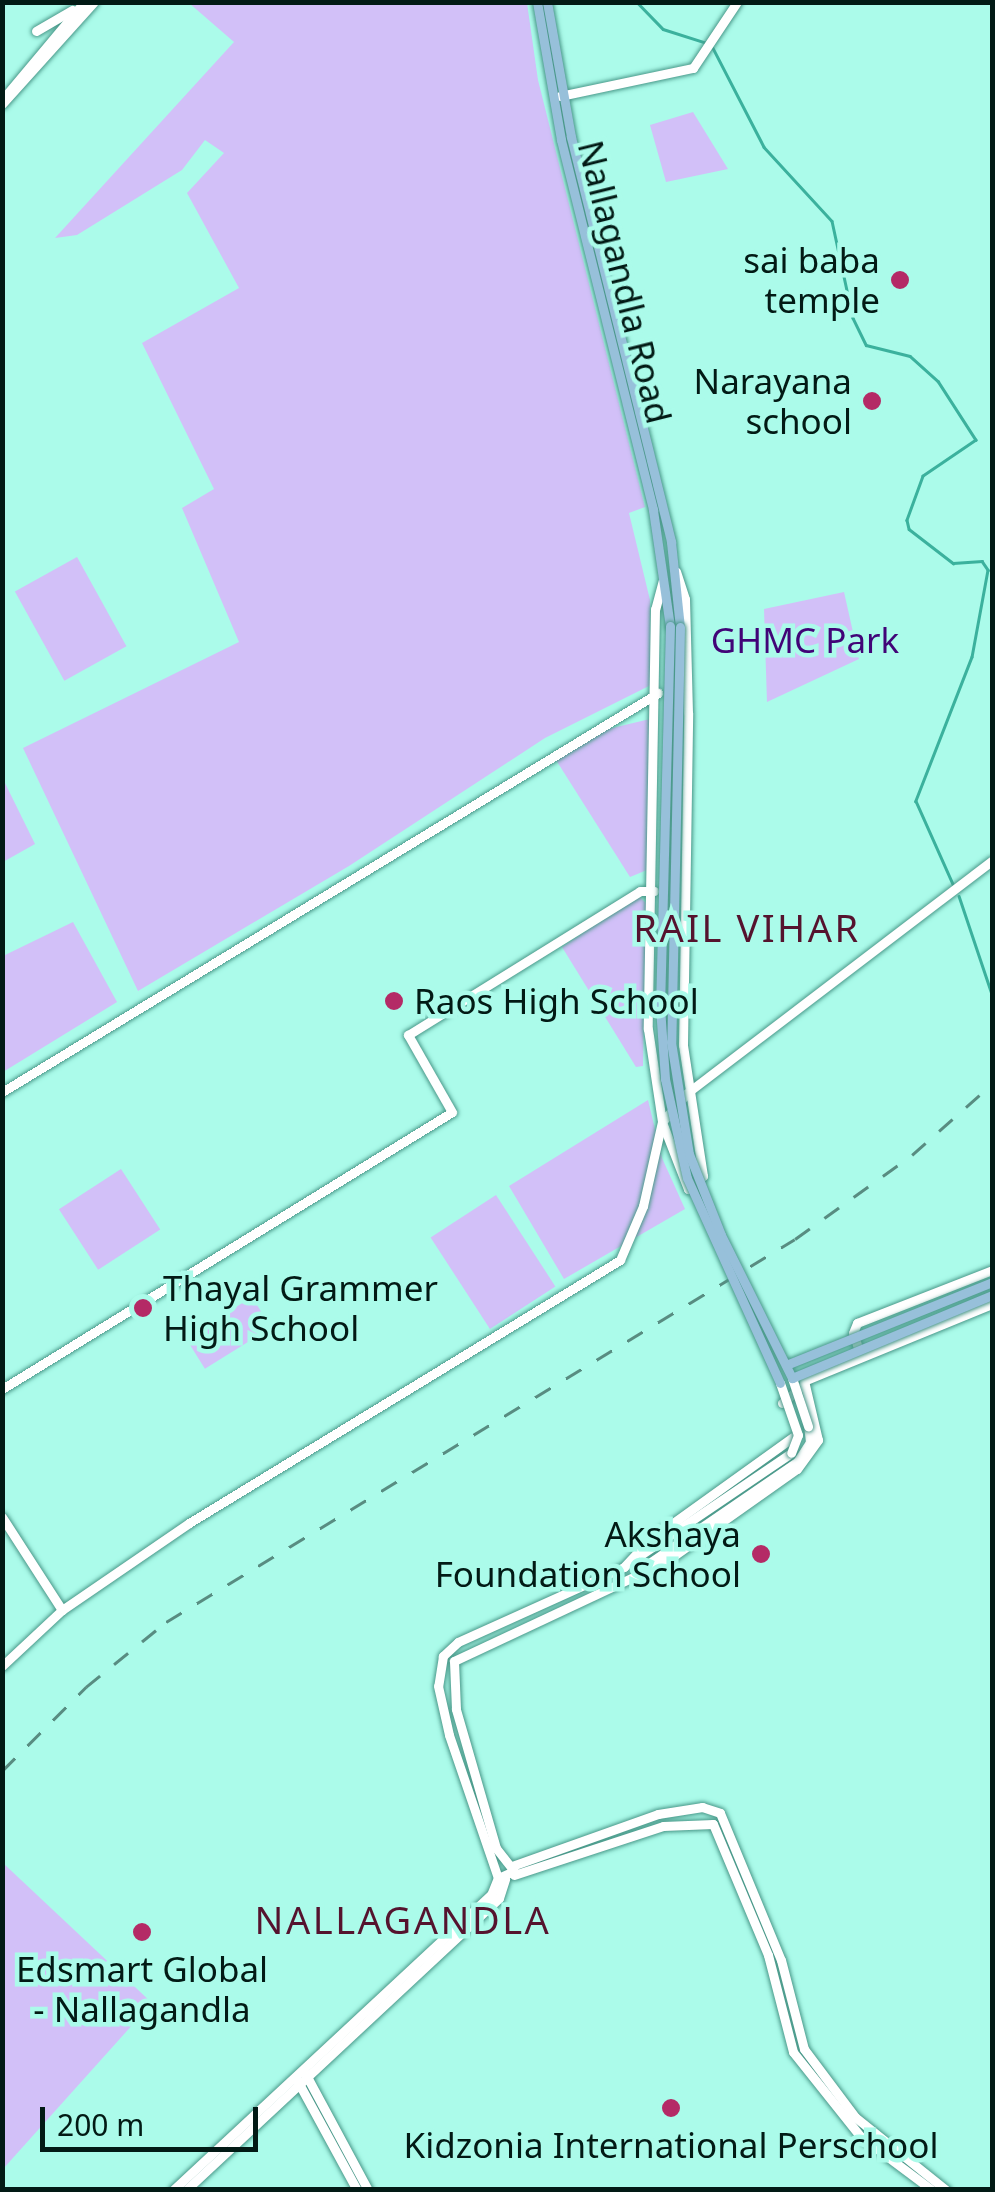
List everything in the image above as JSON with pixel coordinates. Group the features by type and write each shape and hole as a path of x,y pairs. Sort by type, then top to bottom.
{"main road":[{"name":"Nallagandla Road","path":"537,2 670,572 675,626"},
{"name":"Nallagandla Road","path":"547,2 557,97"},
{"path":"675,626 670,1008 678,1104 704,1196 792,1378"},
{"path":"675,626 660,1006 665,1079 686,1178 780,1383 992,1295"},
{"path":"775,1370 992,1282"}],"street":[{"path":"36,32 84,2"},
{"path":"2,102 84,2"},
{"path":"2,102 94,2"},
{"path":"557,97 684,72 714,40 737,2"},
{"path":"670,572 686,599 688,713 682,1005 686,1093 703,1176 694,1188 679,1180 662,1122 648,1002 658,694 655,609 670,572"},
{"path":"2,1092 658,694"},
{"path":"2,1666 62,1610 189,1523 609,1269 636,1228 662,1122 686,1093 992,860"},
{"path":"2,1388 452,1112 408,1035 640,891 654,891"},
{"path":"648,1002 682,1005"},
{"path":"656,1093 686,1093"},
{"path":"861,1357 852,1333 860,1322 992,1270"},
{"path":"624,1567 710,1495 788,1446 793,1438 782,1401 802,1386 876,1350 992,1304"},
{"path":"860,1322 876,1350"},
{"path":"628,1578 804,1455 810,1434 792,1378"},
{"path":"507,1875 449,1736 438,1668 452,1646 624,1567 794,1449 798,1435 780,1383"},
{"path":"507,1875 498,1855 450,1670 468,1650 675,1557 807,1460 818,1440 802,1386"},
{"path":"788,1414 808,1401"},
{"path":"2,1517 62,1610"},
{"path":"518,1615 523,1626"},
{"path":"172,2190 491,1895 507,1875 658,1814 702,1807 720,1813 780,1960 808,2057 855,2117 946,2190"},
{"path":"507,1875 663,1826 713,1824 774,1972 793,2052 860,2136 932,2190"},
{"path":"186,2190 397,1983"},
{"path":"301,2076 357,2190"},
{"path":"301,2076 368,2190"}],"green space":[{"path":"189,3 527,3 538,80 645,507 629,513 650,600 651,685 545,738 349,866 138,991 23,748 239,642 182,508 214,489 142,343 239,288 187,193 224,153 205,140 182,170 77,235 55,238 234,42"},
{"path":"693,112 728,169 666,182 650,125"},
{"path":"77,557 126,646 64,681 15,591"},
{"name":"GHMC Park","path":"844,592 859,659 767,702 764,609"},
{"path":"650,719 647,870 630,877 556,760 608,729"},
{"path":"3,779 35,844 2,862"},
{"path":"638,896 646,903 643,1066 636,1067 562,947"},
{"path":"73,922 117,1002 3,1072 3,956"},
{"path":"648,1100 662,1158 685,1209 564,1279 509,1186"},
{"path":"121,1169 160,1229 98,1270 59,1209"},
{"path":"496,1195 555,1286 490,1329 431,1237"},
{"path":"252,1297 271,1328 205,1369 186,1338"},
{"path":"3,1863 152,2003 3,2169"}],"waterway":[{"path":"637,2 663,29 707,43"},
{"path":"713,48 764,147 832,221 853,318 866,345 910,356 938,381 976,440 923,476 907,520 909,529 953,563 982,561 988,570 972,657 916,801 953,884"},
{"path":"959,896 992,994"}],"railway":[{"path":"2,1771 86,1687 166,1622 795,1239 912,1155 992,1084"}],"place":[{"name":"sai baba temple","path":"900,280"},
{"name":"Narayana school","path":"872,401"},
{"name":"Raos High School","path":"394,1001"},
{"name":"Thayal Grammer High School","path":"143,1308"},
{"name":"Akshaya Foundation School","path":"761,1554"},
{"name":"Edsmart Global - Nallagandla","path":"142,1932"},
{"name":"Kidzonia International Perschool","path":"671,2108"}],"district":[{"name":"RAIL VIHAR","path":"747,928"},
{"name":"NALLAGANDLA","path":"403,1920"}]}
